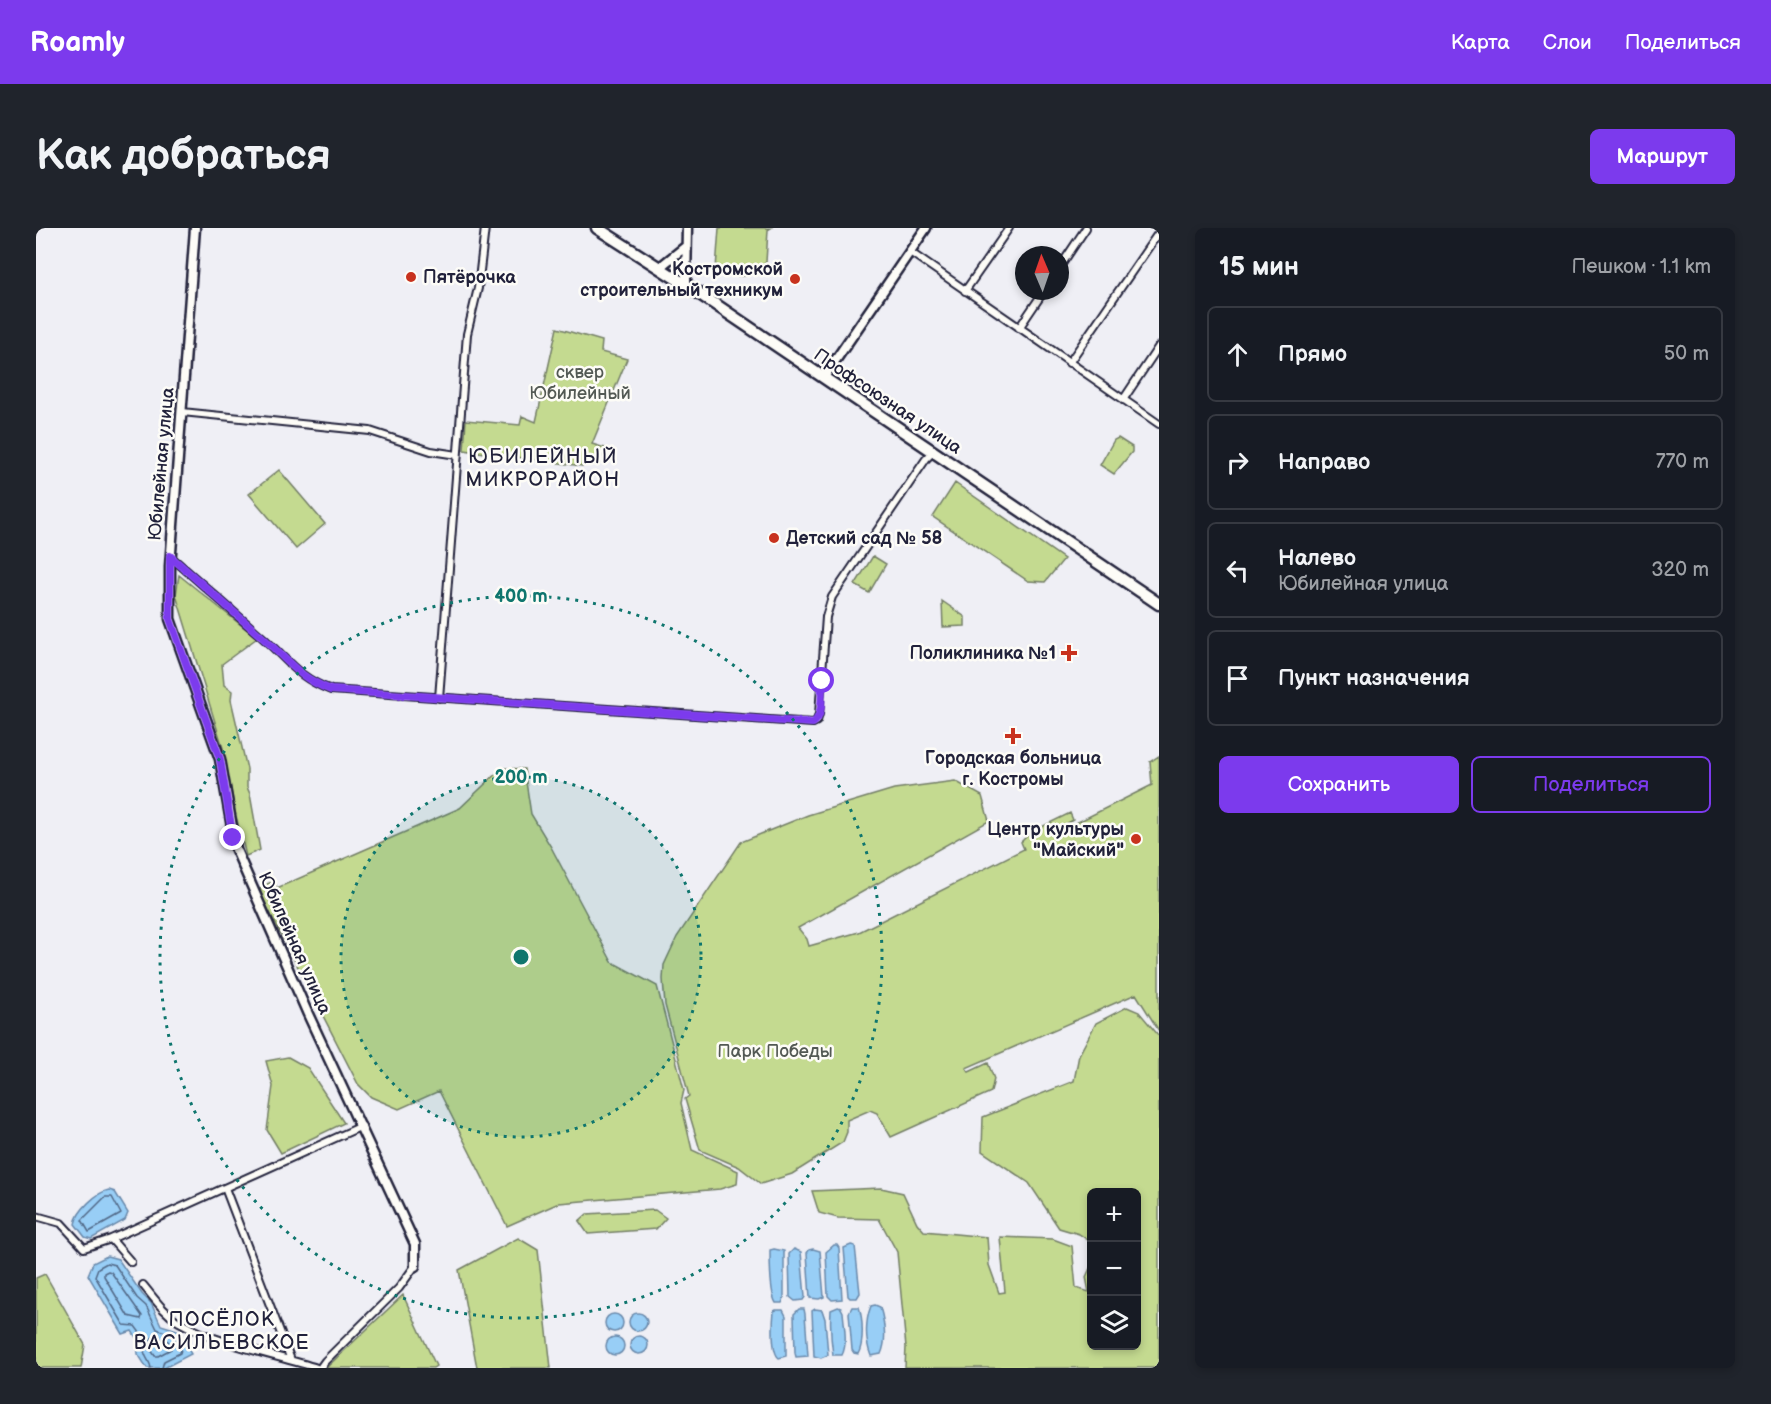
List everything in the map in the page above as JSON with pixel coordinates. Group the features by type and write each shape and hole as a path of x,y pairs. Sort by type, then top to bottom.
{"highway":[{"name":"Профсоюзная улица","path":"597,228 686,284 1159,604"}],"street":[{"path":"439,698 467,334 478,288 485,228"},
{"path":"686,284 687,228"},
{"path":"824,377 926,228"},
{"path":"965,291 1009,228"},
{"path":"1069,254 1086,228"},
{"name":"Юбилейная улица","path":"194,230 170,556 170,619 220,759 236,850 307,1012 415,1244 415,1266"},
{"path":"1069,363 1159,232"},
{"path":"660,267 685,246"},
{"path":"910,252 1159,424"},
{"path":"1019,327 1038,300"},
{"path":"1123,400 1159,346"},
{"path":"182,412 370,431 431,450 457,455"},
{"path":"170,556 275,649 297,673 312,683 331,690 813,723 817,721 819,714 826,617 832,597 926,459 934,451"},
{"path":"36,1216 62,1223 84,1248 111,1239 362,1126"},
{"path":"225,1188 291,1360"},
{"path":"111,1239 131,1262"},
{"path":"143,1285 162,1308 178,1321 260,1352 319,1368 399,1288 415,1266"}],"green space":[{"path":"719,228 771,228 768,230 766,262 743,276 716,269"},
{"name":"сквер Юбилейный","path":"557,328 602,341 601,352 627,359 592,444 605,448 599,463 582,466 464,450 466,420 520,425 522,416 536,422"},
{"path":"1118,438 1132,447 1132,452 1114,474 1100,465 1114,440"},
{"path":"279,470 325,524 296,549 249,494"},
{"path":"955,483 1064,559 1045,582 1028,581 933,517"},
{"path":"873,556 886,564 869,593 855,585"},
{"path":"179,575 257,638 222,664 224,685 232,691 231,700 247,769 247,787 260,850 246,856 223,748 176,595"},
{"path":"942,601 965,617 965,626 943,627"},
{"name":"Парк Победы","path":"1159,756 1159,1031 1136,994 966,1068 969,1072 988,1063 994,1079 991,1092 891,1137 877,1113 870,1110 847,1120 847,1132 843,1142 792,1174 761,1184 739,1167 700,1150 685,1099 689,1096 665,1005 664,965 677,937 741,842 808,815 894,789 955,781 982,796 989,821 798,928 807,939 809,946 859,932 1024,849 1021,842 1031,832 1070,813 1073,820 1054,831 1054,834 1152,785 1150,762"},
{"path":"502,768 524,769 531,814 612,962 657,986 684,1090 681,1103 692,1150 738,1171 737,1184 720,1189 559,1203 507,1226 439,1091 399,1109 371,1097 358,1084 263,899 260,889 274,881 277,888 460,808"},
{"path":"1127,1007 1139,1012 1159,1036 1159,1368 905,1368 906,1347 897,1252 879,1219 838,1218 819,1213 812,1191 881,1188 903,1193 917,1223 924,1231 987,1237 989,1265 999,1293 1005,1292 1000,1237 1053,1239 1072,1246 1076,1288 1087,1291 1087,1350 1141,1350 1141,1188 1087,1188 1087,1239 1079,1234 1059,1228 1029,1183 982,1151 983,1117 1074,1081 1079,1055 1096,1023"},
{"path":"288,1057 308,1068 344,1123 281,1153 267,1130 273,1086 266,1061"},
{"path":"655,1210 666,1218 656,1229 588,1234 579,1221 587,1214"},
{"path":"518,1238 538,1250 551,1368 477,1368 459,1270"},
{"path":"45,1274 85,1345 81,1368 36,1368 36,1278"},
{"path":"403,1295 436,1366 433,1368 326,1368"}],"water":[{"path":"109,1190 115,1192 128,1213 125,1220 91,1239 85,1237 75,1224 79,1213 99,1194"},
{"path":"834,1245 839,1248 842,1299 832,1300 828,1296 826,1252"},
{"path":"855,1246 860,1293 857,1298 848,1296 844,1248"},
{"path":"794,1249 801,1252 805,1297 803,1300 795,1301 790,1297 789,1254"},
{"path":"813,1249 820,1251 824,1297 819,1299 810,1298 807,1253"},
{"path":"770,1250 784,1251 784,1298 782,1303 776,1303 771,1285"},
{"path":"107,1256 118,1259 142,1294 151,1303 161,1325 177,1330 191,1354 164,1368 147,1368 138,1354 137,1339 132,1331 123,1334 88,1275 93,1263"},
{"path":"871,1306 880,1307 884,1343 881,1354 871,1356 867,1324"},
{"path":"838,1307 843,1312 845,1345 842,1355 833,1355 831,1310"},
{"path":"852,1307 859,1307 861,1318 862,1338 858,1354 852,1350 849,1313"},
{"path":"799,1309 804,1309 805,1314 808,1356 796,1357 794,1314"},
{"path":"783,1310 786,1316 786,1356 779,1358 776,1355 773,1336 774,1311"},
{"path":"822,1310 825,1319 828,1355 821,1358 814,1356 812,1311"},
{"path":"638,1313 644,1316 647,1322 644,1328 638,1331 632,1328 629,1322 632,1316"},
{"path":"614,1314 620,1317 623,1323 620,1329 614,1332 608,1329 605,1323 608,1317"},
{"path":"639,1336 645,1339 648,1345 645,1351 639,1354 633,1351 630,1345 633,1339"},
{"path":"615,1337 621,1340 624,1346 621,1352 615,1355 609,1352 606,1346 609,1340"}],"place":[{"name":"Пятёрочка","path":"411,277"},
{"name":"Костромской строительный техникум","path":"795,279"},
{"name":"Детский сад № 58","path":"774,538"},
{"name":"Поликлиника №1","path":"1069,653"},
{"name":"Городская больница г. Костромы","path":"1013,736"},
{"name":"Центр культуры \"Майский\"","path":"1136,839"}],"district":[{"name":"ЮБИЛЕЙНЫЙ МИКРОРАЙОН","path":"543,468"},
{"name":"ПОСЁЛОК ВАСИЛЬЕВСКОЕ","path":"222,1330"}],"route":[{"path":"233,838 220,759 170,619 170,556 275,649 297,673 312,683 331,690 813,723 817,721 819,714 822,681"}]}
